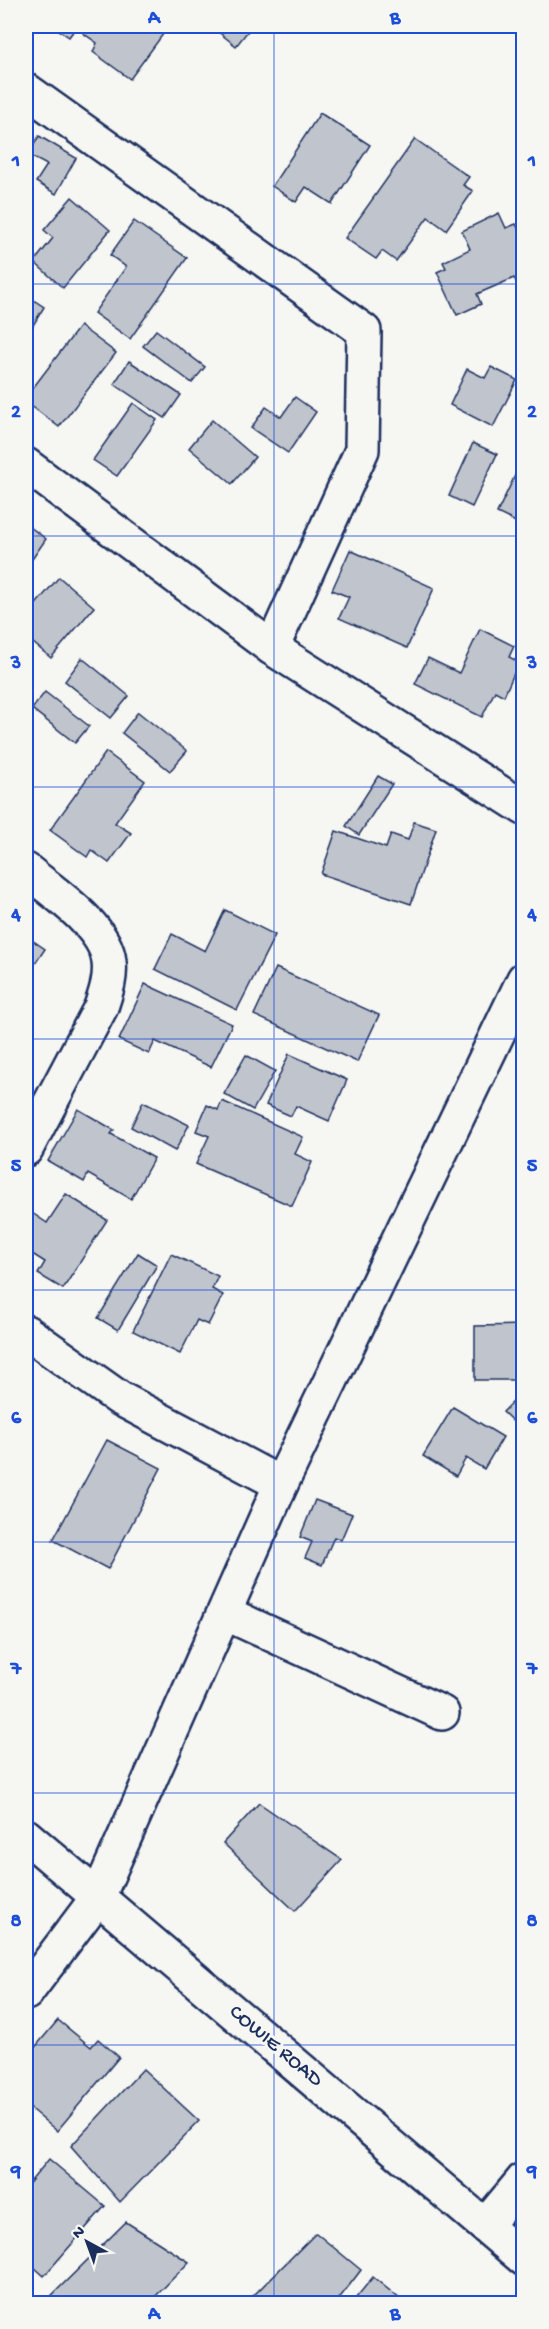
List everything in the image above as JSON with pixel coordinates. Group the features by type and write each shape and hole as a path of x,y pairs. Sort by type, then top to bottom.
{"street":[{"path":"26,90 364,331 362,450 272,648"},
{"path":"26,465 272,648 524,808"},
{"path":"26,870 81,915 100,938 109,959 109,982 101,1007 26,1149"},
{"path":"26,1993 98,1897 281,1484 524,979"},
{"path":"26,1332 119,1398 281,1484"},
{"path":"225,1613 442,1713"},
{"name":"COWIE ROAD","path":"26,1836 524,2259"},
{"path":"485,2226 524,2179"}],"building":[{"path":"53,26 77,26 69,37"},
{"path":"89,26 169,26 130,79 93,52 97,43 83,33"},
{"path":"211,26 241,26 248,31 236,46"},
{"path":"320,113 370,145 332,204 306,187 296,202 272,186"},
{"path":"39,136 76,158 56,194 36,182 47,165 28,155"},
{"path":"415,139 469,177 463,185 473,191 446,230 428,217 396,261 382,251 376,259 345,238"},
{"path":"72,197 110,230 63,288 34,262 53,238 44,230"},
{"path":"499,213 506,228 516,224 524,240 524,287 520,289 514,278 477,294 481,304 457,315 437,272 446,268 443,262 470,249 462,231"},
{"path":"134,221 187,258 130,339 94,313 126,267 110,255"},
{"path":"26,295 44,307 26,337"},
{"path":"524,317 524,329 518,322"},
{"path":"80,326 116,353 59,427 26,402 26,397"},
{"path":"156,330 205,367 192,383 143,346"},
{"path":"129,361 181,395 165,418 114,384"},
{"path":"491,367 517,380 493,427 450,405 467,369 485,378"},
{"path":"295,397 316,412 288,453 251,428 266,407 281,417"},
{"path":"133,403 157,420 117,476 93,460"},
{"path":"212,420 255,457 232,484 189,448"},
{"path":"473,443 497,454 472,507 449,496"},
{"path":"521,463 524,464 524,526 497,513"},
{"path":"26,524 46,539 26,568"},
{"path":"350,550 434,588 407,648 339,618 349,597 332,590"},
{"path":"59,577 94,607 51,658 26,637 26,616"},
{"path":"480,629 514,646 509,657 519,662 504,696 495,691 482,717 415,684 428,658 459,673"},
{"path":"82,658 129,696 111,718 65,681"},
{"path":"45,692 89,726 75,743 32,709"},
{"path":"138,712 187,751 170,771 122,733"},
{"path":"106,752 145,781 115,823 131,833 109,863 91,850 87,857 50,830"},
{"path":"378,776 392,784 359,835 346,826"},
{"path":"414,822 436,829 411,904 321,874 336,831 386,848 391,834 408,840"},
{"path":"225,910 275,935 237,1010 155,969 172,934 205,951"},
{"path":"26,936 45,949 26,977"},
{"path":"276,968 379,1015 357,1062 254,1015"},
{"path":"145,984 232,1024 211,1067 155,1041 149,1054 119,1040"},
{"path":"289,1054 347,1080 329,1121 296,1106 291,1116 266,1105"},
{"path":"246,1055 275,1071 253,1110 224,1094"},
{"path":"222,1101 303,1137 295,1154 312,1162 292,1206 196,1164 209,1136 196,1131 207,1105 218,1110"},
{"path":"143,1102 189,1125 175,1151 131,1127"},
{"path":"78,1109 114,1130 111,1134 154,1158 131,1199 88,1174 84,1182 48,1161"},
{"path":"66,1194 107,1220 63,1289 38,1274 45,1262 26,1250 26,1216 29,1211 47,1223"},
{"path":"138,1253 157,1265 118,1330 98,1318"},
{"path":"171,1254 218,1276 212,1289 223,1295 208,1325 197,1320 180,1354 133,1331"},
{"path":"524,1325 524,1380 475,1380 475,1326"},
{"path":"524,1391 524,1432 503,1412"},
{"path":"453,1407 503,1437 484,1469 466,1458 456,1476 423,1456"},
{"path":"107,1440 161,1468 108,1569 53,1540"},
{"path":"315,1500 352,1514 341,1540 334,1537 322,1565 305,1558 312,1542 300,1537"},
{"path":"259,1803 342,1860 295,1911 223,1843"},
{"path":"58,2020 91,2047 98,2039 119,2057 57,2131 26,2105 26,2058"},
{"path":"143,2069 199,2121 120,2202 71,2146"},
{"path":"49,2159 105,2206 44,2276 26,2260 26,2187"},
{"path":"126,2222 189,2262 148,2304 43,2304"},
{"path":"316,2233 361,2270 335,2304 245,2304"},
{"path":"373,2277 406,2304 351,2304"}]}
